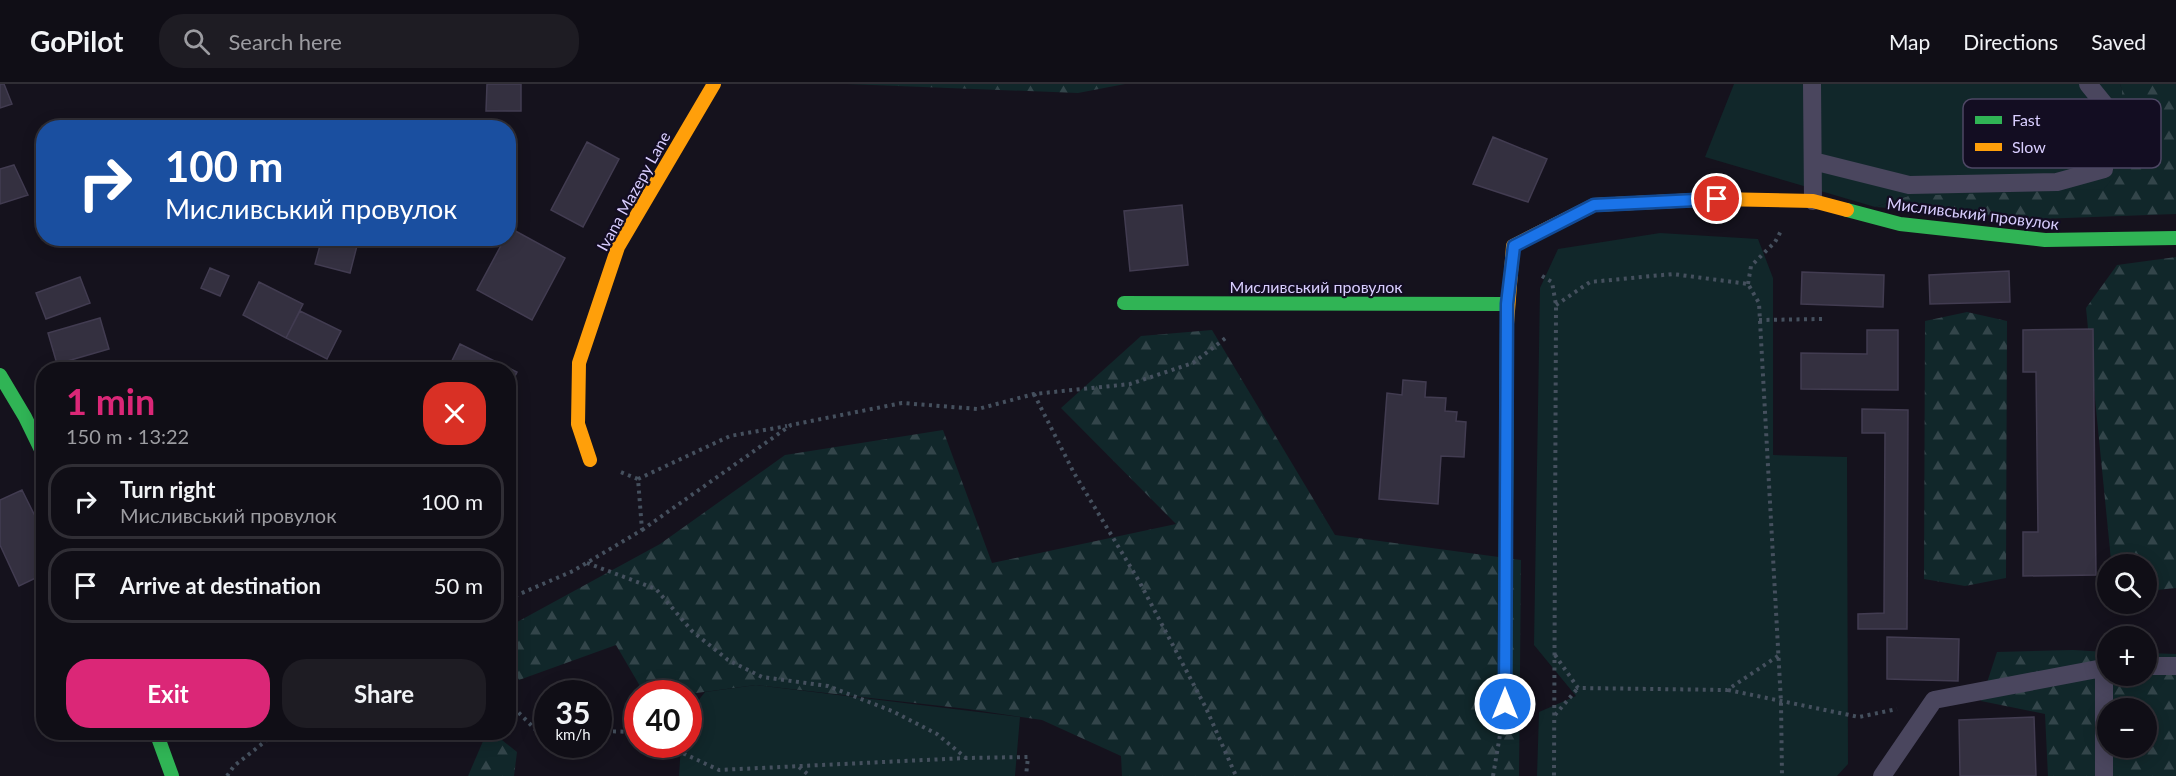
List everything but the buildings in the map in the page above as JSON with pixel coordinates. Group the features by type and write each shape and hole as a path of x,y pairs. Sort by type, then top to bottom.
{"street":[{"name":"Ivana Mazepy Lane","path":"590,460 578,424 579,363 618,247 714,84"},
{"name":"Мисливський провулок","path":"1505,704 1507,304 1514,246 1594,205 1717,199 1806,200 1900,224 2045,240 2176,238"},
{"name":"Мисливський провулок","path":"1124,303 1507,304"},
{"path":"0,375 36,440"},
{"path":"159,740 172,776"}],"lane":[{"path":"1806,200 1813,161 1812,84"},
{"path":"2088,84 2100,99"},
{"path":"1813,161 1909,185 2057,182 2104,168"},
{"path":"2157,666 2176,666"},
{"path":"1882,776 1934,700 2097,669"},
{"path":"2104,776 2106,686"}],"path":[{"path":"1782,776 1781,702 1759,303 1748,285 1751,266 1775,242 1806,200"},
{"path":"1554,776 1556,305 1590,282 1673,274 1748,285"},
{"path":"590,460 638,479 730,436 902,403 978,409 1034,394 1130,384 1193,363 1235,330 1259,302"},
{"path":"1759,320 1822,320"},
{"path":"1034,394 1074,473 1139,581 1206,708 1236,776"},
{"path":"516,595 587,563 642,530 791,425"},
{"path":"638,479 642,530"},
{"path":"587,563 656,589 692,631 728,660 753,673 762,677 828,686 892,711 937,734 966,758"},
{"path":"1555,655 1578,688"},
{"path":"1727,690 1778,656"},
{"path":"1578,688 1727,690 1859,717 1934,700"},
{"path":"1554,716 1578,688"},
{"path":"1493,776 1505,704"},
{"path":"516,710 534,728"},
{"path":"227,776 234,766 267,740"},
{"path":"693,758 718,770 1028,757 1026,776"},
{"path":"799,767 810,776"},
{"path":"717,776 718,770"}],"green space":[{"path":"847,84 1125,84 1078,93"},
{"path":"1734,84 2120,84 2122,90 2122,99 1963,99 1963,168 2121,168 2104,189 1908,196 1875,207 1705,157"},
{"path":"2120,84 2176,84 2176,214 2038,219 1875,207 1908,196 2115,168 2161,168 2161,99 2122,99"},
{"path":"1660,233 1758,239 1773,278 1773,455 1847,457 1848,764 1837,776 1537,776 1539,712 1576,696 1534,645 1540,288 1558,249"},
{"path":"2176,257 2176,588 2157,590 2157,554 2110,554 2086,308 2117,265"},
{"path":"1967,312 2007,321 2006,578 1965,586 1924,579 1925,321"},
{"path":"1212,330 1335,535 1521,560 1519,776 1122,776 1121,756 1042,720 968,709 756,685 702,692 702,680 636,680 616,645 519,680 516,674 516,623 660,544 785,455 943,430 992,563 1176,524 1061,408 1141,336"},
{"path":"2097,651 2097,686 2157,686 2157,653 2176,654 2176,776 2048,776 2045,714 1981,701 1997,652"},
{"path":"756,685 1020,717 1015,776 679,776 680,758 702,758 702,696 705,692"},
{"path":"484,740 502,740 517,752 514,776 468,776"}],"traffic: fast":[{"path":"1847,210 1900,224 2045,240 2176,238"},
{"path":"1124,303 1507,304"},
{"path":"1505,704 1507,324"},
{"path":"0,375 36,440"},
{"path":"159,740 172,776"}],"traffic: slow":[{"path":"590,460 578,424 579,363 618,247 714,84"},
{"path":"1507,324 1513,246 1594,205 1717,199 1813,201 1847,210"}],"route":[{"path":"1505,704 1507,304 1514,246 1594,205 1717,199"}]}
